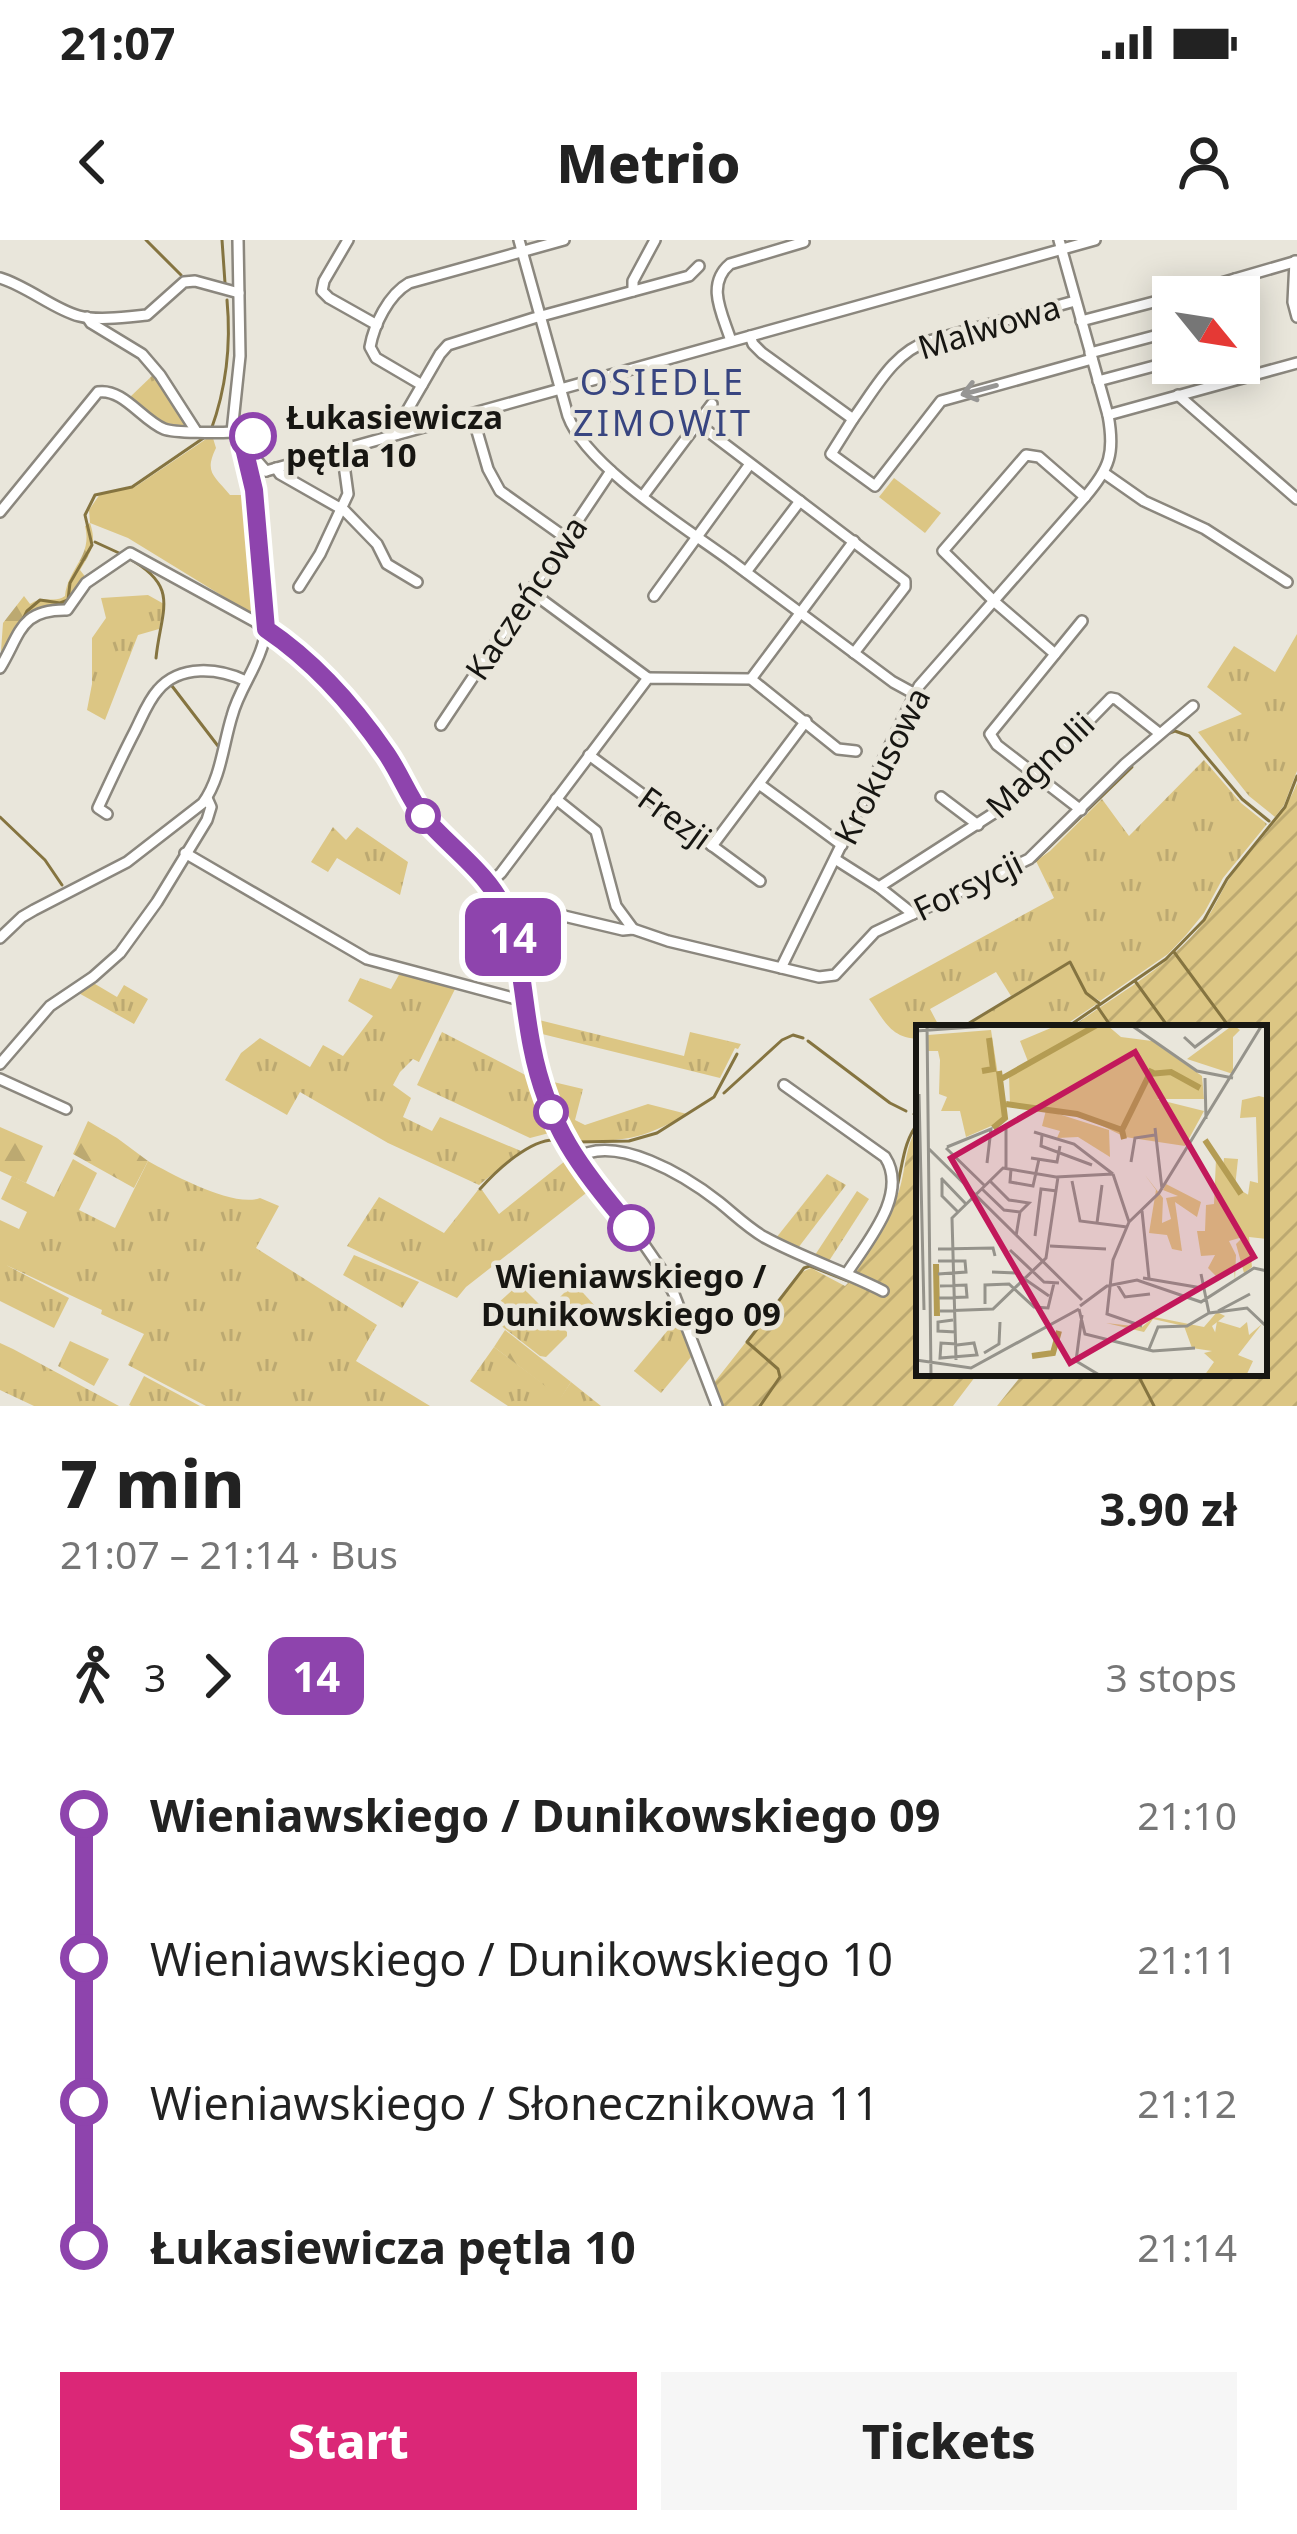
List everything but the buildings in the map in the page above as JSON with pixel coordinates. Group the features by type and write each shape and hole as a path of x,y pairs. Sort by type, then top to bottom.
{"street":[{"path":"238,240 240,365 232,432 271,470 340,507 372,539 387,564 416,582"},
{"path":"348,240 322,290 377,325"},
{"path":"422,386 372,354 370,343 394,294 404,286 521,245 564,240"},
{"path":"633,291 633,281 655,240"},
{"path":"731,341 715,288 723,269 803,240"},
{"path":"254,490 258,478 271,470 1060,245 1095,240"},
{"path":"521,245 577,437 643,496 915,694"},
{"path":"1060,245 1108,416 1111,450 1104,473 1287,582"},
{"path":"1245,276 1296,261 1293,302 1297,317"},
{"path":"397,434 448,345 689,276 699,266"},
{"path":"0,278 87,317 147,315 190,280 238,293"},
{"name":"Malwowa","path":"853,419 910,348 1076,301"},
{"path":"1082,321 1152,303"},
{"path":"87,317 142,354 205,431"},
{"path":"749,336 762,352 853,419 831,454 875,485 941,401 1152,337"},
{"path":"1108,416 1297,362"},
{"path":"1098,381 1152,367"},
{"path":"0,512 98,392 113,393 176,432 232,432"},
{"path":"1178,395 1297,499"},
{"path":"643,496 712,404"},
{"path":"472,414 500,491 566,538"},
{"path":"698,423 906,583 854,653"},
{"path":"0,938 34,910 127,862 207,798 235,706 263,647 266,629 254,490 244,448"},
{"path":"299,586 320,554 348,489 342,450"},
{"path":"1054,654 944,555 945,546 1026,455 1039,457 1085,497"},
{"path":"654,596 750,464"},
{"name":"Kaczeńcowa","path":"441,725 611,471"},
{"name":"Krokusowa","path":"781,968 929,672 1104,473"},
{"path":"746,572 800,501"},
{"path":"751,679 854,541"},
{"path":"0,668 33,616 43,610 70,608 86,583 127,554 134,554 266,629 333,686 386,754 424,817 489,884 505,910 532,1051 560,1133 575,1160 661,1269 717,1406"},
{"path":"530,591 648,678 751,679 838,749 856,751"},
{"path":"1081,809 997,745 990,734 1082,621"},
{"path":"107,814 98,808 113,776 153,697 171,678 221,671 246,681"},
{"path":"489,884 648,678"},
{"name":"Magnolii","path":"879,887 1008,803 1111,698 1159,733"},
{"name":"Forsycji","path":"505,910 518,906 623,930 632,928 668,941 830,977 875,932 1038,852 1159,733 1193,706"},
{"path":"712,846 806,722"},
{"name":"Frezji","path":"589,755 760,881"},
{"path":"759,784 842,845"},
{"name":"Magnolii","path":"941,797 978,824"},
{"path":"0,1064 50,1006 120,953 157,902 209,814 212,807 207,798"},
{"path":"556,799 596,831 616,907 632,928"},
{"path":"185,853 367,959 524,1001"},
{"path":"835,859 913,914"},
{"path":"0,1079 66,1109"},
{"path":"784,1084 885,1157 892,1170 893,1184 883,1213 847,1273"},
{"path":"575,1160 589,1151 604,1150 656,1164 714,1198 768,1239 884,1291"}],"green space":[{"path":"155,373 187,426 165,423 129,398"},
{"path":"212,435 216,448 212,473 230,495 249,495 262,614 257,617 128,538 90,523 89,510 100,494 135,487"},
{"path":"894,478 941,513 925,533 879,497"},
{"path":"90,523 92,548 80,570 87,579 64,607 29,617 0,665 3,623 24,596 30,604 65,596 86,546 85,526"},
{"path":"148,595 164,604 159,629 138,635 105,720 87,710 92,638 106,618 101,598"},
{"path":"1297,634 1297,771 1275,817 1249,796 1198,732 1242,714 1207,687 1234,646 1275,672"},
{"path":"1204,760 1241,803 1267,824 1223,878 1204,913 1168,954 1100,1001 1087,993 1068,962 1087,995 1098,1003 1065,1025 968,1025 1066,964 1011,996 996,972 930,1009 938,1025 916,1025 916,1038 895,1032 884,1021 869,999 1054,898 1036,861 1102,799 1129,836"},
{"path":"1297,783 1297,1406 997,1406 1021,1376 1267,1376 1267,1025 1074,1025 1158,967 1189,939"},
{"path":"333,827 346,840 357,827 408,862 400,895 337,858 328,872 311,862"},
{"path":"400,973 456,987 419,1062 413,1059 393,1085 411,1098 403,1117 432,1131 440,1117 521,1151 479,1185 388,1143 300,1092 287,1115 225,1080 241,1053 260,1038 310,1067 323,1045 343,1056 373,1016 348,1001 360,978 391,989"},
{"path":"90,981 117,997 124,985 148,999 134,1024 75,991"},
{"path":"535,1019 684,1056 690,1032 741,1044 720,1078 538,1033"},
{"path":"442,1032 537,1081 553,1132 530,1138 417,1085"},
{"path":"545,1080 583,1089 575,1120 585,1125 648,1104 687,1114 631,1138 570,1141"},
{"path":"88,1121 148,1161 134,1188 73,1154"},
{"path":"0,1127 43,1146 26,1183 0,1171"},
{"path":"916,1131 916,1376 976,1376 953,1406 723,1406 713,1384 800,1273 811,1268 845,1286 852,1279 895,1202"},
{"path":"73,1159 97,1173 79,1210 115,1228 148,1161 220,1194 260,1198 279,1206 256,1248 377,1325 356,1361 430,1406 206,1406 128,1365 144,1334 101,1314 102,1310 6,1265 69,1298 54,1328 0,1301 0,1220 19,1229 27,1212 1,1199 12,1176 54,1197"},
{"path":"565,1161 590,1190 457,1298 347,1246 379,1197 444,1233 478,1190 499,1214"},
{"path":"827,1174 846,1185 798,1248 776,1238"},
{"path":"857,1191 869,1199 829,1261 815,1255"},
{"path":"354,1255 419,1282 402,1308 343,1275"},
{"path":"574,1283 596,1307 571,1328 550,1307"},
{"path":"519,1284 567,1332 546,1357 486,1314"},
{"path":"678,1318 691,1357 661,1393 634,1371"},
{"path":"505,1330 571,1382 561,1398 494,1347"},
{"path":"70,1341 109,1359 94,1386 58,1366"},
{"path":"0,1343 119,1406 34,1406 0,1390"},
{"path":"494,1347 561,1397 571,1382 601,1406 508,1406 470,1381"},
{"path":"144,1376 200,1406 129,1405"}],"waterway":[{"path":"146,240 181,275"},
{"path":"222,240 225,283"},
{"path":"211,430 226,366 227,300"},
{"path":"21,623 40,600 68,600 70,583 92,545 85,515 95,495 132,487 205,437"},
{"path":"95,542 119,553"},
{"path":"128,558 145,569 161,589 164,600 156,658"},
{"path":"172,686 218,746"},
{"path":"1167,734 1175,731 1189,736 1242,799 1269,821"},
{"path":"1139,759 1160,740"},
{"path":"1035,861 1132,767"},
{"path":"1070,1025 1166,959 1204,920 1227,879 1285,807 1297,776"},
{"path":"0,817 45,860 62,885"},
{"path":"1174,952 1228,1025"},
{"path":"966,1025 1070,962 1086,993 1099,1003"},
{"path":"1135,981 1167,1025"},
{"path":"1097,1006 1110,1025"},
{"path":"724,1093 782,1040 793,1035 803,1038"},
{"path":"808,1041 906,1111"},
{"path":"577,1142 629,1141 657,1133 714,1097 737,1054"},
{"path":"894,1197 916,1126"},
{"path":"480,1189 525,1150 556,1140"},
{"path":"760,1406 780,1377 778,1369 747,1342 804,1268 810,1266 848,1281"},
{"path":"1139,1376 1154,1406"}],"bus line":[{"name":"14","path":"253,436 244,448 254,490 266,629 333,686 386,754 424,817 485,880 505,910 532,1051 551,1113 583,1171 631,1228"}],"place":[{"name":"Łukasiewicza pętla 10","path":"253,436"},
{"name":"Wieniawskiego / Dunikowskiego 09","path":"631,1228"}],"district":[{"name":"OSIEDLE ZIMOWIT","path":"663,402"}]}
